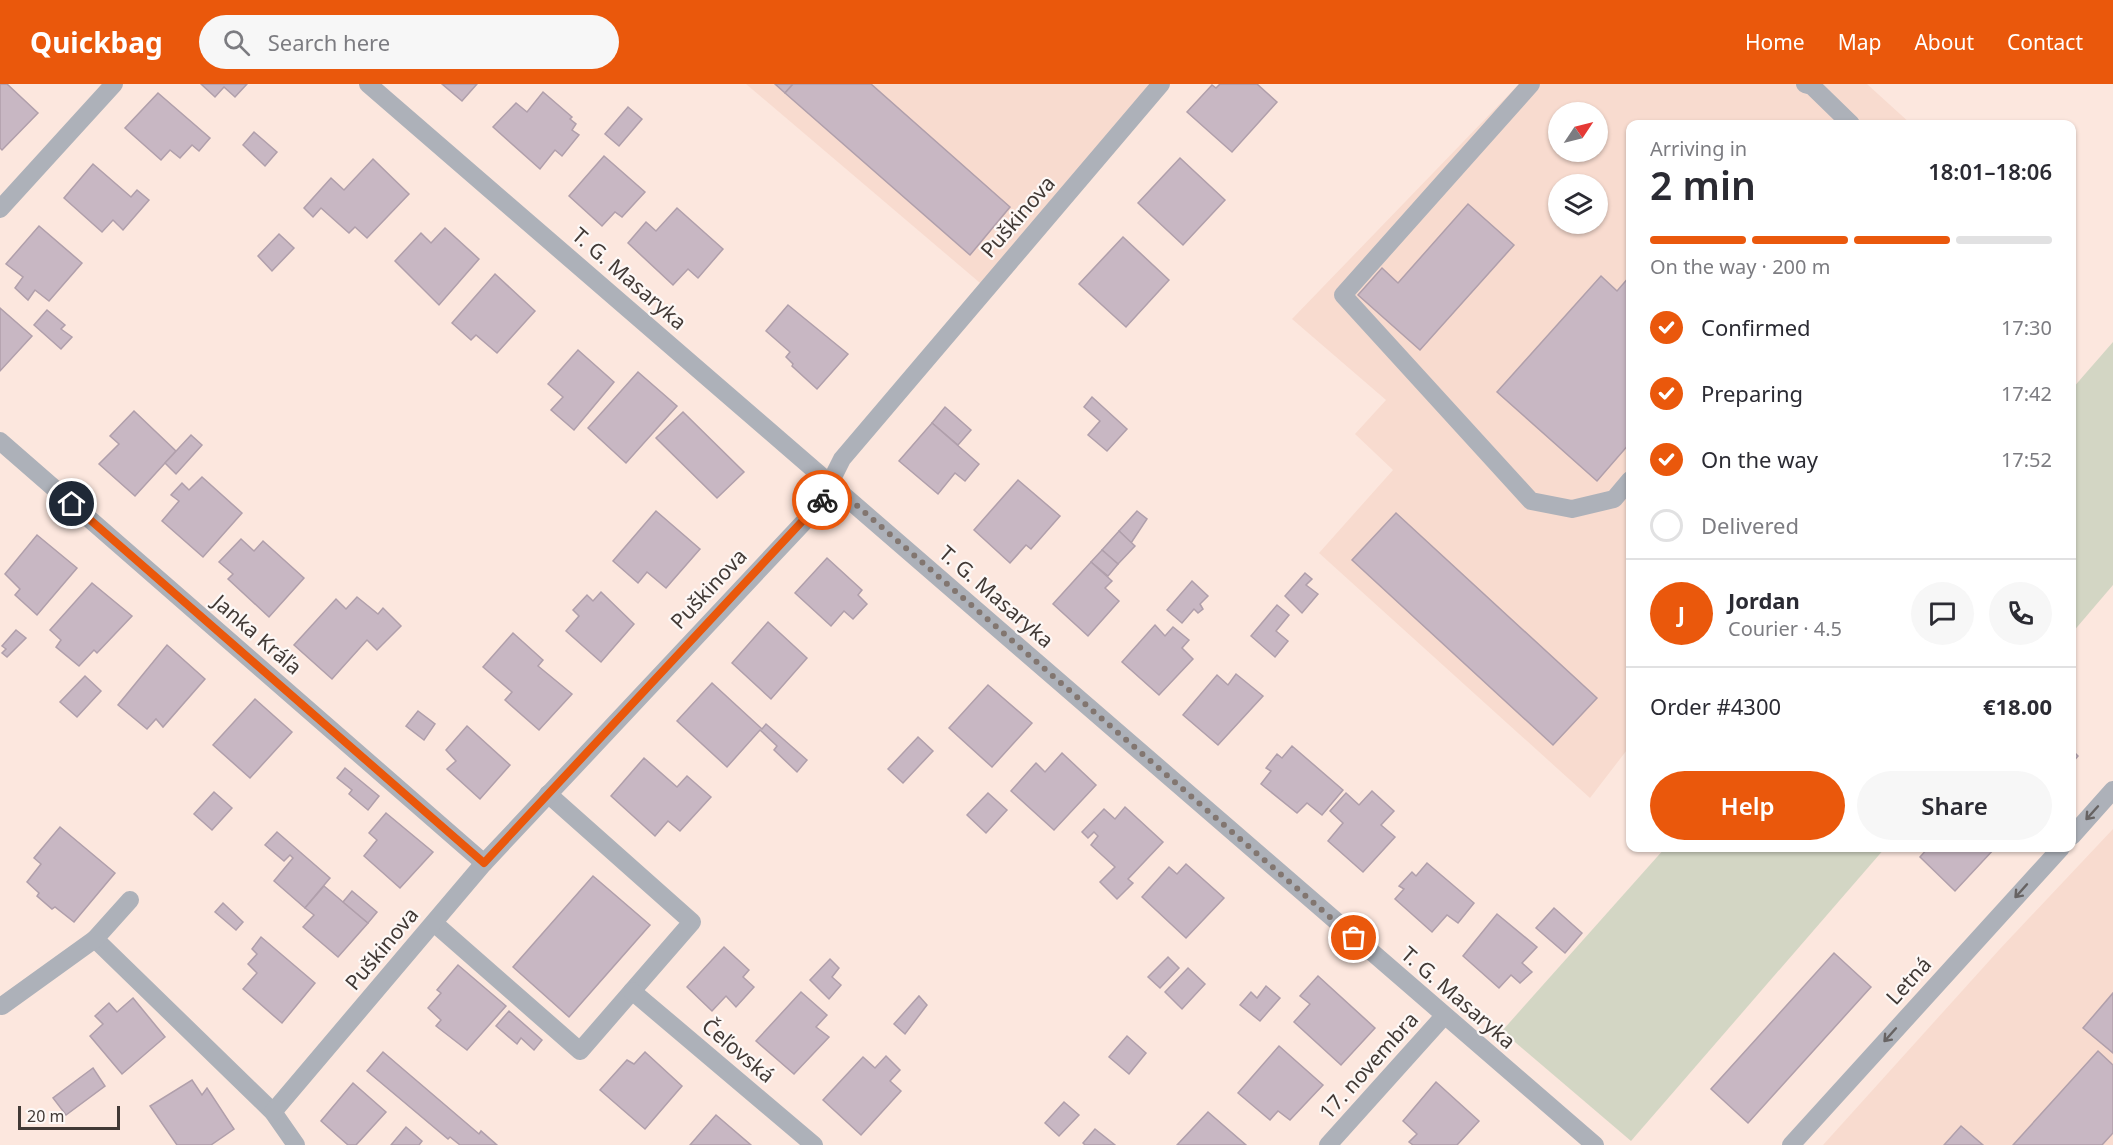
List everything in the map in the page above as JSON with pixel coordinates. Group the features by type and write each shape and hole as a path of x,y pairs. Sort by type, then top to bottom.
{"street":[{"path":"0,209 114,84"},
{"name":"T. G. Masaryka","path":"368,84 1595,1145"},
{"name":"Puškinova","path":"273,1112 484,863 818,507 842,459 1161,84"},
{"path":"1530,84 1343,295 1530,501 1572,509 1614,499 1626,485"},
{"path":"1805,84 1812,86 1847,120"},
{"name":"Janka Kráľa","path":"0,441 484,863"},
{"path":"2076,832 2113,790"},
{"path":"434,923 580,1051 692,922 548,794"},
{"name":"Letná","path":"1791,1145 2057,852"},
{"path":"2,1006 95,939 130,900"},
{"path":"95,939 273,1112 296,1145"},
{"name":"Čeľovská","path":"632,991 814,1145"},
{"name":"17. novembra","path":"1328,1145 1444,1016"}],"shaded area":[{"path":"746,84 1161,84 986,288"},
{"path":"1519,84 1867,84 1907,120 1626,120 1626,751 1590,798 1319,553 1393,470 1355,434 1386,400 1292,319"},
{"path":"2113,829 2113,1145 1823,1145 1999,950"}],"green space":[{"path":"2113,342 2113,585 2076,628 2076,384"},
{"path":"1661,852 1882,852 1631,1141 1502,1031"}],"building":[{"path":"0,84 7,84 38,113 2,150 0,148"},
{"path":"201,84 247,84 235,97 224,87 215,97"},
{"path":"442,84 477,84 462,101"},
{"path":"775,84 793,84 785,93"},
{"path":"793,84 871,84 1010,207 970,255 785,93"},
{"path":"1220,84 1257,84 1277,102 1232,152 1187,112 1212,85 1216,88"},
{"path":"543,92 572,117 570,119 576,124 572,130 579,135 562,156 555,150 540,169 493,127 516,103 527,112"},
{"path":"158,93 210,138 199,151 192,145 180,158 170,150 161,160 125,128"},
{"path":"628,107 642,119 619,146 605,134"},
{"path":"254,132 277,152 265,166 243,145"},
{"path":"604,156 645,192 622,217 615,212 602,226 569,196"},
{"path":"1180,158 1225,200 1183,245 1138,203"},
{"path":"373,159 409,194 367,238 355,227 349,233 321,208 313,217 304,208 331,178 344,190"},
{"path":"93,164 131,197 137,190 149,200 123,230 113,220 102,232 64,198"},
{"path":"1468,204 1514,245 1420,350 1358,295 1382,268 1398,283"},
{"path":"677,208 723,249 698,278 688,269 673,285 628,243 646,222 656,231"},
{"path":"39,226 82,263 49,301 35,290 28,300 15,288 23,277 6,264"},
{"path":"445,228 479,259 439,305 395,261 421,233 431,243"},
{"path":"279,234 294,248 272,271 258,256"},
{"path":"1123,237 1169,280 1126,327 1079,284"},
{"path":"495,274 535,311 497,353 476,335 471,340 452,323"},
{"path":"1601,276 1617,291 1626,281 1626,448 1597,481 1497,392"},
{"path":"788,305 848,354 817,389 792,366 793,364 786,357 790,352 766,331"},
{"path":"0,308 32,336 0,371"},
{"path":"47,310 65,325 61,329 72,337 61,349 34,325"},
{"path":"578,350 614,382 574,430 551,410 563,397 548,384"},
{"path":"638,372 677,406 626,463 588,428"},
{"path":"1092,397 1127,429 1107,451 1088,435 1100,421 1084,407"},
{"path":"945,407 971,430 958,445 932,423"},
{"path":"134,411 176,451 135,496 99,464 119,444 110,436"},
{"path":"683,412 744,472 717,498 656,438"},
{"path":"932,423 979,464 965,481 955,473 938,494 899,461"},
{"path":"191,435 202,445 176,474 165,463"},
{"path":"202,477 242,513 203,557 162,521 179,501 171,495 182,483 189,490"},
{"path":"1018,480 1060,516 1031,549 1026,545 1010,563 974,530"},
{"path":"656,511 700,549 666,588 647,572 638,583 613,561"},
{"path":"1137,511 1147,519 1131,543 1119,531"},
{"path":"1396,513 1597,698 1553,745 1352,560"},
{"path":"1119,531 1135,546 1118,564 1102,550"},
{"path":"37,535 77,568 37,615 15,595 20,589 5,574"},
{"path":"241,539 254,551 263,541 304,578 269,617 228,579 233,574 219,562"},
{"path":"1102,550 1118,564 1108,576 1091,562"},
{"path":"827,558 862,590 858,595 867,604 853,619 844,611 831,626 795,593"},
{"path":"1091,562 1112,581 1105,588 1119,601 1088,636 1053,604"},
{"path":"1305,573 1312,579 1306,585 1318,594 1302,613 1285,596"},
{"path":"1192,581 1208,596 1200,604 1203,609 1198,613 1194,609 1182,623 1167,610"},
{"path":"92,583 132,616 97,653 94,650 79,666 56,647 61,640 50,630"},
{"path":"601,592 634,624 601,662 566,631 579,616 573,610 587,595 593,601"},
{"path":"357,597 378,614 383,608 401,626 377,650 367,640 332,679 294,645 336,599 346,609"},
{"path":"1277,605 1289,615 1276,631 1288,641 1275,657 1251,636"},
{"path":"768,622 807,658 771,699 732,663"},
{"path":"1155,625 1165,636 1173,627 1189,640 1182,648 1193,659 1159,695 1122,662"},
{"path":"16,630 26,638 7,657 2,653 6,649 2,646"},
{"path":"513,633 543,660 538,666 572,694 539,730 505,700 512,692 483,667"},
{"path":"167,645 205,679 163,727 156,719 147,729 118,705"},
{"path":"1236,674 1263,696 1218,745 1183,715 1217,675 1228,685"},
{"path":"85,676 101,691 77,717 60,702"},
{"path":"712,683 762,729 766,724 807,760 797,772 774,750 777,746 760,730 727,767 677,721"},
{"path":"988,685 1032,723 992,767 949,728"},
{"path":"255,699 292,732 250,778 213,745"},
{"path":"418,711 435,724 424,740 406,726"},
{"path":"467,726 510,765 480,799 447,769 456,761 446,750"},
{"path":"918,737 933,751 903,783 888,769"},
{"path":"1292,746 1343,790 1322,815 1307,803 1297,813 1261,784 1271,771 1266,768 1277,754 1282,758"},
{"path":"1062,753 1096,785 1054,830 1011,791 1036,763 1045,772"},
{"path":"644,758 677,787 687,776 711,797 680,831 668,821 655,836 611,796"},
{"path":"345,768 379,796 368,810 349,794 352,790 337,778"},
{"path":"1372,791 1394,811 1381,825 1395,837 1363,872 1328,841 1343,823 1330,811 1346,793 1359,805"},
{"path":"214,792 232,808 212,830 194,814"},
{"path":"988,793 1007,810 986,833 967,815"},
{"path":"1125,807 1163,842 1128,879 1133,883 1117,899 1100,882 1115,867 1091,845 1098,836 1094,832 1088,838 1082,832 1104,809 1115,819"},
{"path":"386,813 433,852 400,888 364,856 377,840 369,833"},
{"path":"60,827 115,873 74,922 55,907 52,909 37,896 39,893 27,882 41,864 34,858"},
{"path":"277,832 330,878 305,908 274,881 293,858 290,855 284,861 265,845"},
{"path":"1924,852 1991,852 1955,891 1920,857"},
{"path":"1427,863 1474,903 1458,923 1447,915 1432,932 1395,899 1404,889 1399,886 1412,872 1416,876"},
{"path":"1186,864 1224,898 1186,938 1142,897 1169,867 1177,874"},
{"path":"593,876 650,925 569,1017 513,967"},
{"path":"324,886 368,923 338,957 303,927 314,915 305,908"},
{"path":"352,891 377,912 368,923 343,902"},
{"path":"223,903 243,922 236,930 215,912"},
{"path":"1554,908 1582,933 1565,953 1536,928"},
{"path":"1497,914 1537,947 1522,963 1532,972 1520,983 1511,975 1499,988 1463,956"},
{"path":"261,937 315,983 282,1023 243,989 257,973 248,964 257,954 252,949"},
{"path":"724,947 749,970 743,977 754,987 736,1007 726,996 712,1011 687,987"},
{"path":"1834,953 1871,987 1748,1123 1711,1089"},
{"path":"1168,957 1179,968 1160,988 1148,977"},
{"path":"830,959 839,968 832,977 841,985 829,999 810,980"},
{"path":"458,965 506,1006 467,1050 436,1026 441,1020 428,1008 441,993 437,990"},
{"path":"1188,968 1205,984 1182,1009 1165,992"},
{"path":"1318,976 1375,1028 1341,1065 1294,1022 1310,1004 1300,996"},
{"path":"1266,986 1280,998 1260,1021 1240,1005 1251,992 1257,998"},
{"path":"801,992 827,1015 816,1027 829,1037 794,1074 756,1041"},
{"path":"2113,993 2113,1053 2083,1028"},
{"path":"919,996 927,1005 905,1034 894,1024"},
{"path":"133,998 165,1037 122,1074 90,1036 103,1024 95,1016 109,1003 117,1012"},
{"path":"509,1011 542,1040 534,1050 521,1038 517,1044 496,1026"},
{"path":"1127,1036 1146,1053 1129,1074 1109,1057"},
{"path":"1279,1046 1323,1085 1290,1120 1278,1111 1270,1120 1238,1093"},
{"path":"2098,1051 2113,1065 2113,1133 2102,1145 2013,1145"},
{"path":"383,1052 479,1134 481,1131 497,1145 460,1145 450,1137 448,1139 367,1071"},
{"path":"645,1052 682,1086 645,1129 600,1090 627,1060 634,1064"},
{"path":"886,1056 900,1070 890,1081 901,1091 861,1135 823,1100 863,1057 875,1068"},
{"path":"93,1068 105,1086 66,1115 53,1098"},
{"path":"192,1080 202,1095 207,1088 234,1129 211,1145 177,1145 150,1106"},
{"path":"1436,1082 1479,1121 1457,1145 1413,1145 1409,1142 1417,1134 1403,1121"},
{"path":"353,1083 386,1112 356,1145 348,1145 321,1121"},
{"path":"1064,1102 1079,1115 1059,1136 1045,1123"},
{"path":"1208,1112 1246,1145 1177,1145"},
{"path":"716,1115 751,1145 690,1145"},
{"path":"1961,1126 1983,1145 1944,1145"},
{"path":"406,1127 422,1141 419,1145 391,1145"},
{"path":"1095,1129 1115,1145 1085,1145 1083,1143"}],"way so far":[{"path":"822,500 831,483 1354,938"}],"route":[{"path":"72,504 484,863 818,507 822,500"}]}
